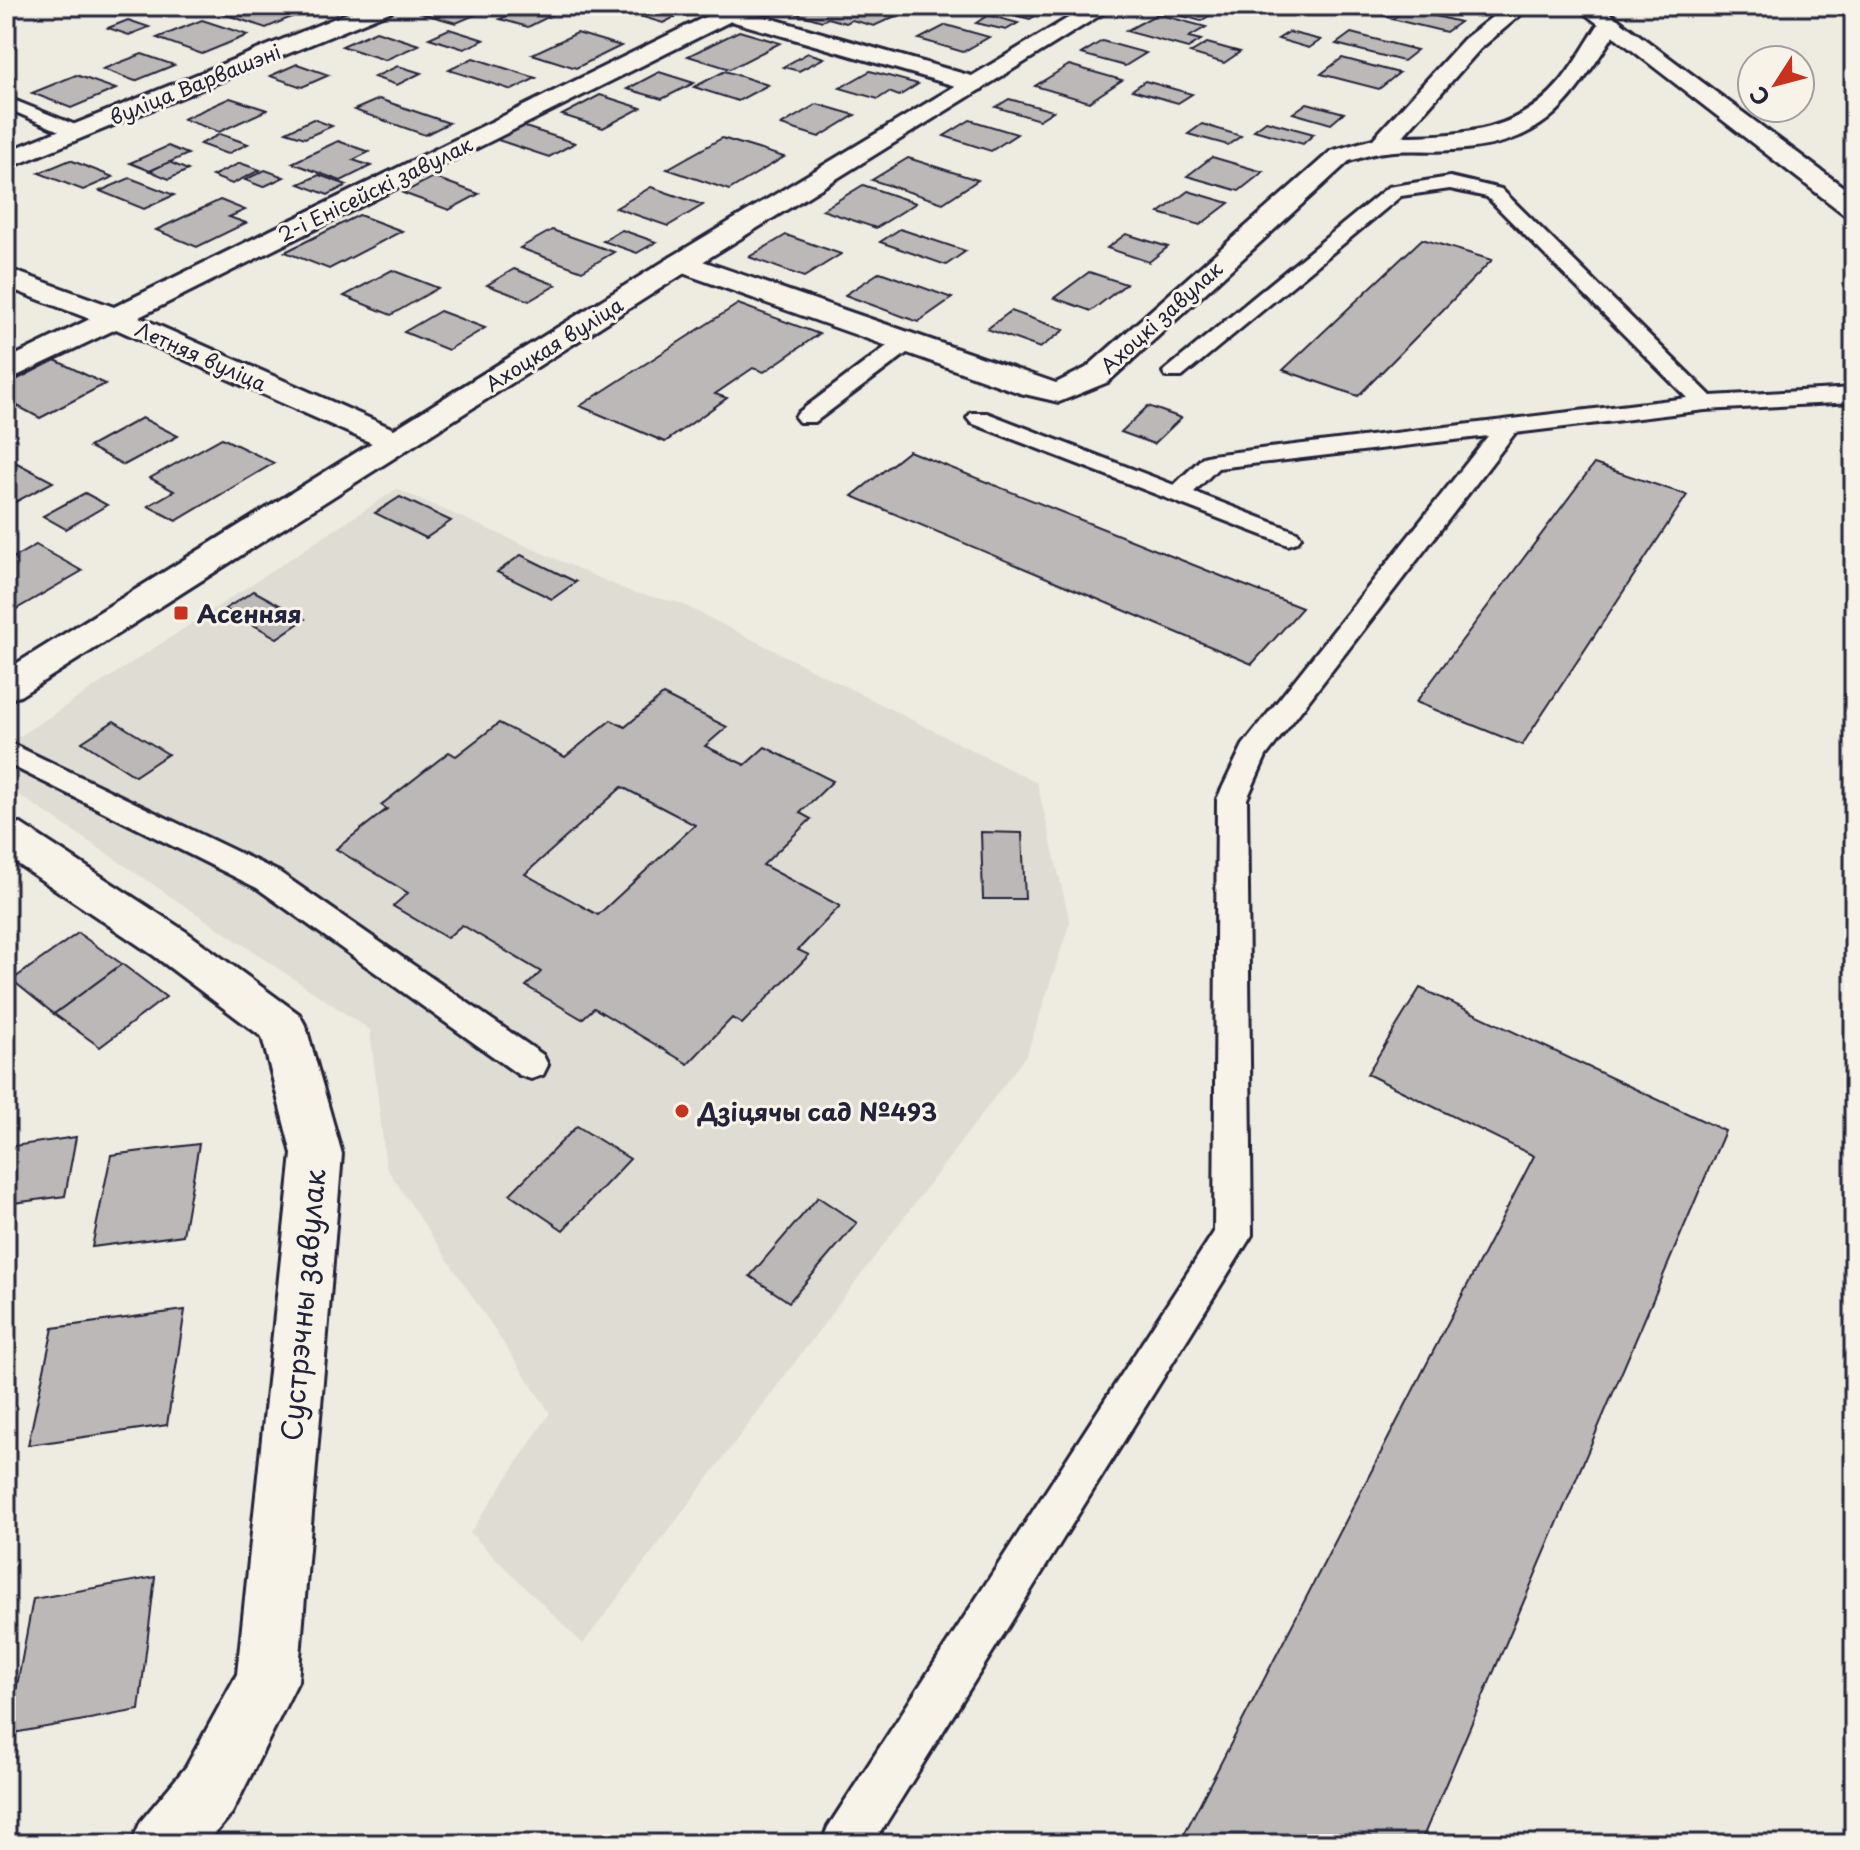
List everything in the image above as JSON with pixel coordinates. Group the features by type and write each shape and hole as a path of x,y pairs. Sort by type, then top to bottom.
{"street":[{"name":"вуліца Варвашэні","path":"6,161 384,6"},
{"path":"702,6 736,10 973,84"},
{"name":"Ахоцкая вуліца","path":"6,687 394,441 1104,6"},
{"path":"1382,144 1472,44 1520,6"},
{"path":"1586,6 1854,208"},
{"name":"2-і Енісейскі завулак","path":"6,372 736,10"},
{"name":"Ахоцкі завулак","path":"681,263 1059,393 1097,375 1340,156 1382,144 1496,138 1521,129 1562,96 1610,24"},
{"name":"Летняя вуліца","path":"6,277 116,318 394,441"},
{"name":"Сустрэчны завулак","path":"6,835 169,943 283,1027 317,1154 267,1681 209,1790 164,1844"}],"lane":[{"path":"6,102 77,132"},
{"path":"1174,372 1395,191 1450,183 1494,193 1705,403"},
{"path":"807,417 907,342"},
{"path":"1178,495 1211,462 1705,403 1854,395"},
{"path":"979,418 1288,537"},
{"path":"845,1844 1233,1235 1232,799 1253,752 1509,425"},
{"path":"6,751 268,880 531,1065"}],"shaded area":[{"name":"Дзіцячы сад №493","path":"397,489 631,592 680,603 1037,783 1070,922 1027,1054 583,1644 470,1533 550,1413 386,1167 370,1030 6,786 6,745"}],"building":[{"path":"224,6 262,6 294,16 266,28 212,10"},
{"path":"437,6 475,15 456,23 421,13"},
{"path":"644,6 681,14 663,23 630,13"},
{"path":"793,6 879,6 902,13 874,26 852,20 846,23 828,18 822,21 785,10"},
{"path":"979,6 1051,6 1030,19"},
{"path":"1168,6 1224,6 1201,21 1161,10"},
{"path":"1373,6 1405,6 1390,17 1366,12"},
{"path":"1828,6 1854,6 1854,22"},
{"path":"523,8 550,16 528,27 500,19"},
{"path":"1407,9 1460,22 1446,32 1392,19"},
{"path":"1157,14 1206,27 1189,37 1201,40 1188,48 1126,31"},
{"path":"988,15 1018,23 1006,30 976,23"},
{"path":"128,20 149,27 129,35 108,28"},
{"path":"202,20 248,35 202,54 157,38"},
{"path":"946,25 989,37 963,52 919,39"},
{"path":"449,29 484,40 464,49 429,38"},
{"path":"376,31 419,45 385,60 342,46"},
{"path":"739,31 780,43 730,69 688,56"},
{"path":"1289,32 1321,40 1309,48 1278,39"},
{"path":"577,33 621,46 576,68 532,54"},
{"path":"1351,33 1417,50 1403,61 1336,44"},
{"path":"1102,41 1146,53 1125,66 1081,54"},
{"path":"1207,43 1240,52 1224,63 1190,53"},
{"path":"808,53 824,58 799,71 783,67"},
{"path":"142,54 174,65 135,81 103,69"},
{"path":"473,58 536,78 512,90 449,70"},
{"path":"1342,58 1399,73 1379,89 1321,74"},
{"path":"297,64 329,75 302,87 270,76"},
{"path":"1069,65 1122,80 1089,102 1035,86"},
{"path":"398,66 421,73 397,85 374,77"},
{"path":"725,71 768,85 738,101 694,87"},
{"path":"870,71 918,84 899,96 889,92 878,99 840,88"},
{"path":"659,72 694,83 662,99 627,89"},
{"path":"76,75 116,89 71,108 32,93"},
{"path":"1145,81 1192,94 1178,103 1132,90"},
{"path":"600,95 641,108 603,128 562,115"},
{"path":"230,98 267,110 219,132 183,119"},
{"path":"379,99 449,123 425,135 354,110"},
{"path":"1009,99 1053,111 1039,120 996,107"},
{"path":"1307,103 1344,113 1331,124 1293,113"},
{"path":"817,104 855,115 819,137 781,125"},
{"path":"313,119 332,126 305,138 286,132"},
{"path":"970,120 1017,134 991,151 944,136"},
{"path":"1266,121 1314,134 1303,144 1254,130"},
{"path":"1202,124 1241,136 1228,145 1188,134"},
{"path":"522,126 575,143 549,157 495,139"},
{"path":"220,134 248,144 227,154 200,144"},
{"path":"722,138 784,157 729,190 667,169"},
{"path":"338,141 369,152 353,160 371,166 341,181 292,163"},
{"path":"168,146 188,154 150,171 130,163"},
{"path":"1212,157 1263,172 1239,191 1187,176"},
{"path":"908,158 978,180 943,203 872,180"},
{"path":"70,160 113,177 83,190 39,173"},
{"path":"169,162 188,170 169,179 150,171"},
{"path":"240,163 260,170 232,184 212,176"},
{"path":"265,170 284,177 263,187 245,180"},
{"path":"319,175 347,185 328,195 299,184"},
{"path":"433,177 479,194 449,210 403,193"},
{"path":"130,178 174,195 144,209 100,191"},
{"path":"863,185 916,203 876,228 822,210"},
{"path":"651,187 703,205 668,226 616,208"},
{"path":"1188,191 1229,203 1200,225 1159,213"},
{"path":"220,200 245,210 229,217 246,223 197,247 156,230"},
{"path":"359,215 402,231 329,269 285,252"},
{"path":"900,229 966,251 946,265 880,242"},
{"path":"552,230 614,252 582,271 520,248"},
{"path":"622,230 656,242 637,253 603,241"},
{"path":"1126,234 1168,247 1149,262 1107,248"},
{"path":"786,235 841,254 804,277 749,257"},
{"path":"1422,239 1492,260 1358,396 1283,370"},
{"path":"514,269 556,285 529,301 487,285"},
{"path":"392,270 438,288 391,315 344,296"},
{"path":"880,272 952,298 918,322 845,295"},
{"path":"1089,272 1126,284 1091,311 1054,298"},
{"path":"738,304 819,334 764,372 753,368 715,394 727,398 665,442 580,406"},
{"path":"440,311 485,328 448,350 404,332"},
{"path":"1011,311 1064,330 1040,348 987,329"},
{"path":"55,360 105,384 40,418 6,400 6,385"},
{"path":"1148,406 1181,418 1154,444 1121,432"},
{"path":"142,418 178,436 124,465 89,447"},
{"path":"222,438 274,463 176,521 148,506 174,491 150,478"},
{"path":"909,451 1302,608 1252,664 852,496"},
{"path":"17,463 53,482 8,506 6,469"},
{"path":"1594,464 1687,495 1522,745 1416,702"},
{"path":"85,493 107,505 66,529 43,516"},
{"path":"400,497 451,521 426,538 375,513"},
{"path":"36,545 82,571 6,615 6,562"},
{"path":"521,555 576,582 552,599 497,572"},
{"path":"254,591 305,619 277,638 225,609"},
{"path":"663,695 727,727 705,746 745,765 765,747 833,781 800,813 811,819 763,865 840,906 798,950 809,955 742,1024 732,1018 688,1064 594,1008 582,1019 526,986 541,972 462,925 447,938 393,906 408,893 336,849 387,809 381,805 449,752 456,756 499,723 565,757 611,720 625,727","holes":["622,787 695,825 598,915 525,874"]},
{"path":"114,721 168,754 135,776 82,742"},
{"path":"981,832 1022,833 1025,899 983,899"},
{"path":"78,933 122,964 54,1014 12,980"},
{"path":"122,964 166,997 100,1047 54,1014"},
{"path":"1420,988 1725,1131 1420,1844 1179,1844 1534,1156 1367,1074"},
{"path":"577,1126 630,1159 563,1230 510,1194"},
{"path":"76,1137 65,1196 6,1204 6,1147"},
{"path":"199,1144 183,1235 92,1247 111,1155"},
{"path":"818,1197 857,1223 789,1302 750,1276"},
{"path":"185,1310 167,1425 28,1445 53,1328"},
{"path":"155,1577 139,1710 8,1734 33,1599"}],"place":[{"name":"Асенняя","path":"181,613"},
{"name":"Дзіцячы сад №493","path":"682,1111"}]}
